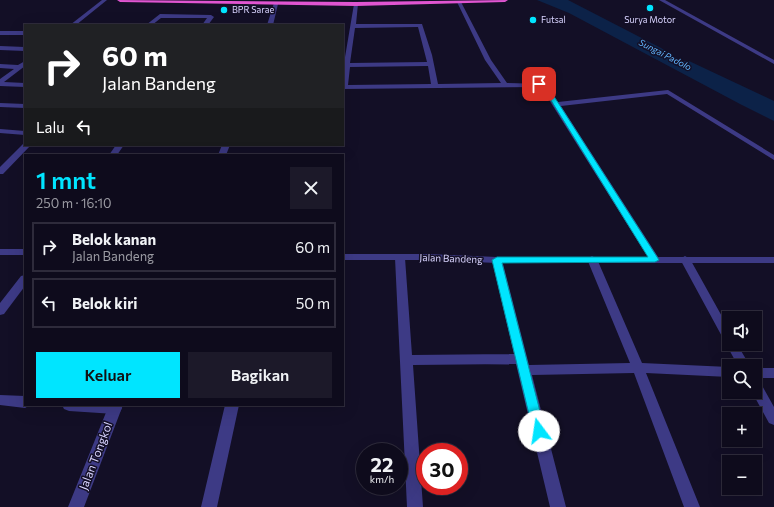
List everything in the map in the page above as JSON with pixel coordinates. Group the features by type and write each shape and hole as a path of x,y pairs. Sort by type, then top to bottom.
{"highway":[{"path":"120,0 356,4 505,0"}],"street":[{"path":"75,24 104,0"},
{"path":"661,0 774,62"},
{"path":"270,24 278,2"},
{"path":"459,2 488,60 505,85"},
{"path":"356,4 345,65 344,86 542,85 546,88 655,260"},
{"path":"150,24 160,16 211,17 206,24"},
{"path":"353,26 420,25 429,55 429,64 435,86"},
{"path":"0,33 24,33"},
{"path":"0,48 24,49"},
{"path":"345,65 429,64"},
{"path":"0,66 23,65"},
{"path":"0,83 23,65"},
{"path":"0,83 24,85"},
{"path":"556,104 668,92 774,158"},
{"path":"0,105 24,106"},
{"path":"0,131 24,133"},
{"path":"0,172 26,146"},
{"path":"0,252 24,252"},
{"name":"Jalan Bandeng","path":"344,257 427,257 497,260 774,260"},
{"path":"400,258 415,507"},
{"path":"592,259 638,368 692,507"},
{"path":"685,259 722,327"},
{"path":"497,260 558,507"},
{"path":"0,311 24,280"},
{"path":"406,360 722,372"},
{"path":"762,373 774,373"},
{"path":"762,398 774,419"},
{"path":"0,400 24,402"},
{"path":"92,406 116,407"},
{"path":"209,507 232,406"},
{"name":"Jalan Tongkol","path":"76,507 116,407"}],"water":[{"name":"Sungai Padolo","path":"537,0 568,0 661,48 681,61 689,61 774,101 774,121 569,13"}],"place":[{"name":"Surya Motor","path":"650,8"},
{"name":"BPR Sarae","path":"224,10"},
{"name":"Futsal","path":"533,20"}],"route":[{"path":"539,84 546,88 655,260 497,260 539,431"}]}
